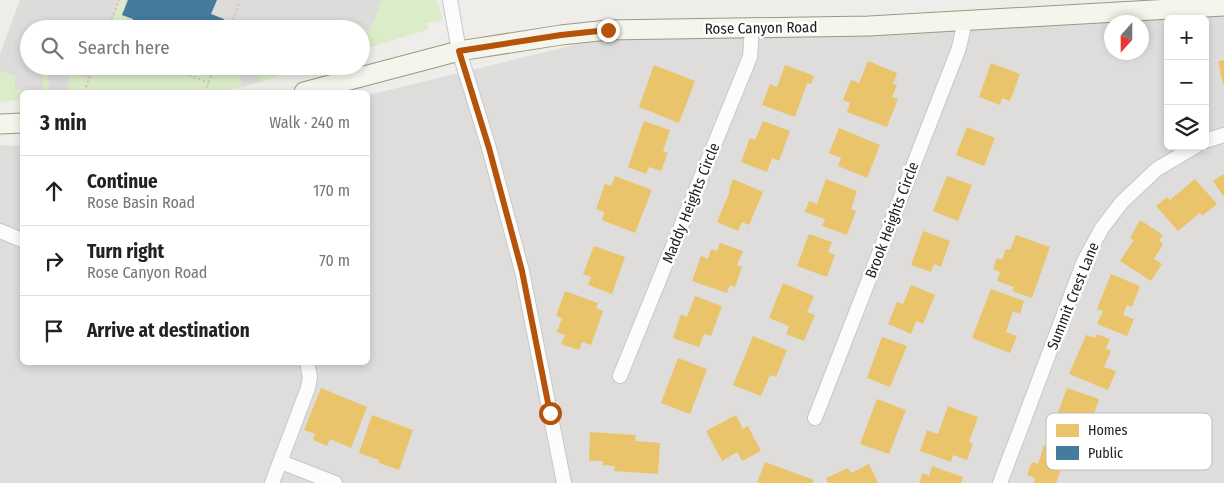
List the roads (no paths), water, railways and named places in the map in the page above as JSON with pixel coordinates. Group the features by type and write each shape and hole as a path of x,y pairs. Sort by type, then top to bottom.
{"street":[{"path":"450,0 459,51 489,148 522,271 564,483"},
{"name":"Rose Canyon Road","path":"370,75 459,51 561,35 608,30 869,26 1224,6"},
{"name":"Brook Heights Circle","path":"815,418 959,48 964,21"},
{"name":"Maddy Heights Circle","path":"620,376 750,57 752,28"},
{"name":"Rose Canyon Road","path":"312,90 368,75"},
{"path":"0,124 20,123"},
{"path":"1209,140 1224,135"},
{"name":"Summit Crest Lane","path":"1000,483 1084,261 1102,228 1122,202 1157,169 1189,150"},
{"path":"0,232 20,239"},
{"path":"272,483 308,388 310,376 308,365"},
{"path":"280,462 335,483"}]}
